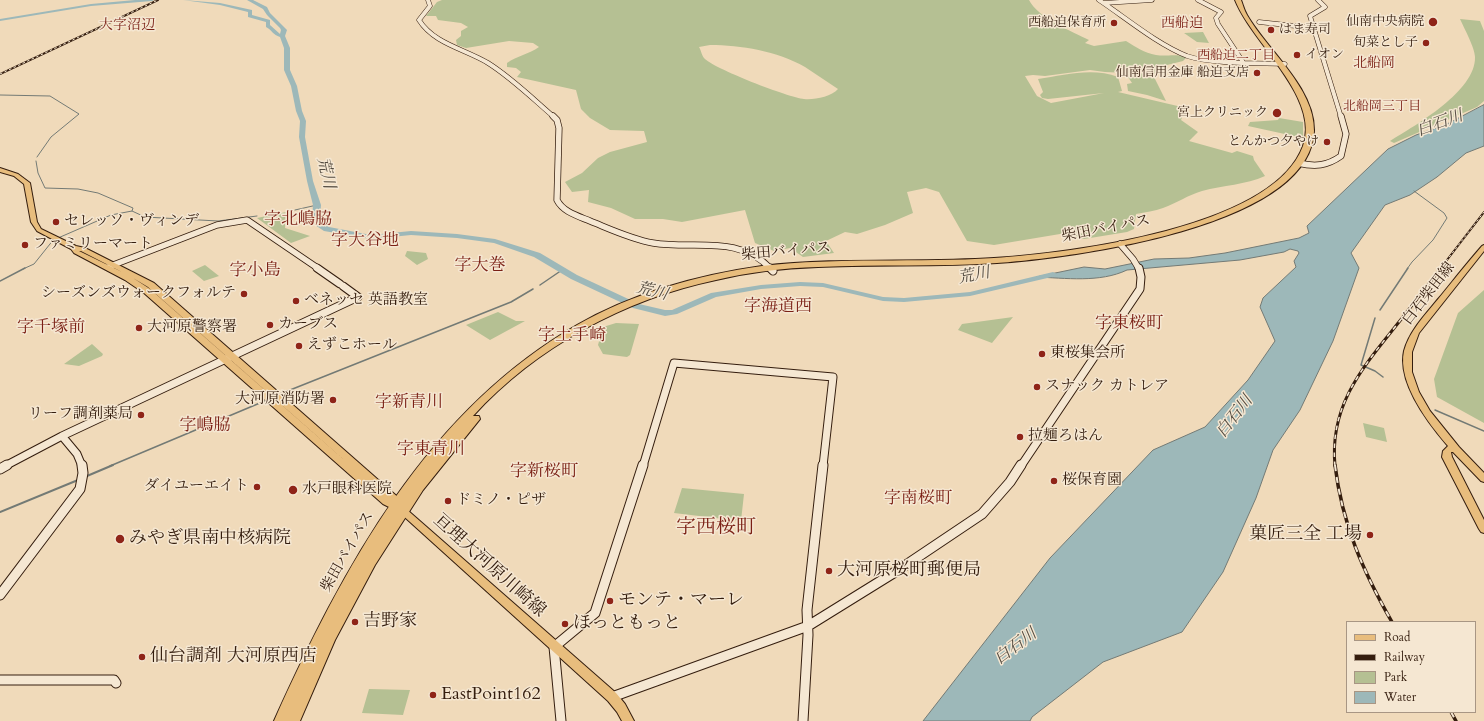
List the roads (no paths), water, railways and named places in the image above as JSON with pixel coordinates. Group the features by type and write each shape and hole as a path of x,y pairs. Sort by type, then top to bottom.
{"highway":[{"name":"柴田バイパス","path":"281,721 346,585 397,506 454,441 510,384 531,366 564,342 610,315 646,297 691,283 733,273 814,268 1013,263 1077,256 1190,231 1238,213 1260,202 1286,184 1315,142 1314,116 1306,95 1244,15 1238,0"},
{"name":"柴田バイパス","path":"1243,0 1244,8 1282,64"},
{"name":"柴田バイパス","path":"610,315 659,296 706,283 772,270"},
{"name":"柴田バイパス","path":"292,721 318,661 376,551 397,506"}],"main road":[{"name":"亘理大河原川崎線","path":"0,170 25,180 29,190 36,226 39,230 74,248 76,252 109,266 128,278 147,291 228,358 397,506 554,647 612,696 622,708 628,721"},
{"name":"白石柴田線","path":"1453,447 1429,417 1414,389 1408,370 1408,350 1413,337 1418,330 1484,247"},
{"path":"1484,479 1453,447 1447,451 1447,457 1484,529"}],"street":[{"path":"428,0 430,6 419,20 424,28 444,42 488,63 521,88 557,120 559,133 557,200 565,210 579,217 652,243 739,248 756,254 772,270"},
{"path":"1099,0 1185,55 1203,60 1282,64"},
{"path":"1104,3 1152,0"},
{"path":"1198,0 1221,12 1216,18 1218,24 1243,62"},
{"path":"1301,164 1322,167 1339,158 1343,152 1346,138 1310,15 1325,6 1318,0"},
{"path":"1254,22 1314,28"},
{"path":"0,469 62,436 358,297 247,220 217,225 109,266"},
{"path":"612,696 808,626 904,566 975,519 992,505 1010,482 1140,289 1142,281 1141,273 1130,254 1122,246"},
{"path":"561,721 554,647 594,613 597,608 629,512 674,363 833,377 812,561 808,610 803,721"},
{"path":"0,595 73,499 84,477 80,459 62,436"},
{"path":"0,680 114,680 116,683"}],"water":[{"name":"白石川","path":"1484,105 1484,146 1466,153 1437,177 1410,195 1385,205 1351,253 1359,268 1333,341 1300,410 1273,450 1256,498 1223,572 1182,632 1103,662 1032,717 1030,721 923,721 1050,558 1153,450 1205,427 1248,380 1275,341 1260,307 1263,298 1296,267 1294,261 1299,253 1298,251 1290,249 1284,252 1240,260 1127,270 1105,277 1070,279 1036,277 1084,267 1105,269 1154,259 1189,258 1225,253 1299,238 1309,233 1307,226 1388,149 1416,135 1447,124"}],"waterway":[{"name":"荒川","path":"0,20 91,5 152,0"},
{"name":"荒川","path":"185,0 220,4 250,11 250,16 268,21 268,26 272,28 276,34 282,36"},
{"path":"249,0 265,8 266,11 284,30 282,36"},
{"name":"荒川","path":"282,36 287,48 287,70 294,86 299,111 303,121 302,137 310,181 317,205 316,218 318,223 327,229 371,237 411,233 457,236 495,241 537,255 574,277 636,306 665,313 674,312 714,295 761,287 800,284 823,285 883,299 904,300 970,294 1053,274"},
{"path":"0,95 50,96 79,114 51,137 37,157"},
{"path":"36,161 38,173 45,188 78,189 98,193 133,208 132,211"},
{"path":"1407,269 1433,240 1447,218 1444,213 1414,191"},
{"path":"295,210 317,205"},
{"path":"58,238 111,215 132,211"},
{"path":"132,211 145,217 218,221 257,216"},
{"path":"24,269 34,264 54,239"},
{"path":"1380,310 1408,268"},
{"path":"0,281 24,269"},
{"path":"540,285 562,270"},
{"path":"280,394 511,302 533,289"},
{"path":"1375,318 1361,365 1375,371 1383,377"},
{"path":"110,466 267,400"},
{"path":"1435,410 1484,431"},
{"path":"87,476 113,465"},
{"path":"0,512 78,480"}],"railway":[{"path":"0,74 158,0"},
{"path":"1440,269 1484,212"},
{"path":"1335,465 1335,444 1338,424 1343,405 1352,387 1373,354 1441,268"},
{"path":"1335,465 1338,487 1348,527 1363,565 1391,621"},
{"path":"1452,713 1456,721"}],"place":[{"name":"仙南中央病院","path":"1433,22"},
{"name":"西船迫保育所","path":"1114,23"},
{"name":"はま寿司","path":"1271,30"},
{"name":"旬菜とし子","path":"1426,43"},
{"name":"イオン","path":"1297,55"},
{"name":"仙南信用金庫 船迫支店","path":"1257,73"},
{"name":"宮上クリニック","path":"1277,113"},
{"name":"とんかつ夕やけ","path":"1327,142"},
{"name":"セレッソ・ヴィンデ","path":"56,222"},
{"name":"ファミリーマート","path":"25,245"},
{"name":"シーズンズウォークフォルテ","path":"244,294"},
{"name":"ベネッセ 英語教室","path":"296,301"},
{"name":"カーブス","path":"270,325"},
{"name":"大河原警察署","path":"139,328"},
{"name":"えずこホール","path":"299,346"},
{"name":"東桜集会所","path":"1042,354"},
{"name":"スナック カトレア","path":"1037,387"},
{"name":"大河原消防署","path":"333,400"},
{"name":"リーフ調剤薬局","path":"141,415"},
{"name":"拉麺ろはん","path":"1020,437"},
{"name":"桜保育園","path":"1054,481"},
{"name":"ダイユーエイト","path":"257,487"},
{"name":"水戸眼科医院","path":"293,490"},
{"name":"ドミノ・ピザ","path":"448,501"},
{"name":"菓匠三全 工場","path":"1370,535"},
{"name":"みやぎ県南中核病院","path":"120,539"},
{"name":"大河原桜町郵便局","path":"829,571"},
{"name":"モンテ・マーレ","path":"610,601"},
{"name":"吉野家","path":"355,622"},
{"name":"ほっともっと","path":"565,624"},
{"name":"仙台調剤 大河原西店","path":"142,657"},
{"name":"EastPoint162","path":"433,695"}],"district":[{"name":"西船迫","path":"1182,24"},
{"name":"大字沼辺","path":"127,26"},
{"name":"西船迫二丁目","path":"1236,56"},
{"name":"北船岡","path":"1374,64"},
{"name":"北船岡三丁目","path":"1382,107"},
{"name":"字北嶋脇","path":"298,220"},
{"name":"字大谷地","path":"365,241"},
{"name":"字大巻","path":"480,266"},
{"name":"字小島","path":"255,271"},
{"name":"字海道西","path":"778,307"},
{"name":"字東桜町","path":"1129,324"},
{"name":"字千塚前","path":"51,328"},
{"name":"字土手崎","path":"572,336"},
{"name":"字新青川","path":"409,403"},
{"name":"字嶋脇","path":"205,426"},
{"name":"字東青川","path":"431,450"},
{"name":"字新桜町","path":"544,472"},
{"name":"字南桜町","path":"918,499"},
{"name":"字西桜町","path":"716,528"}]}
